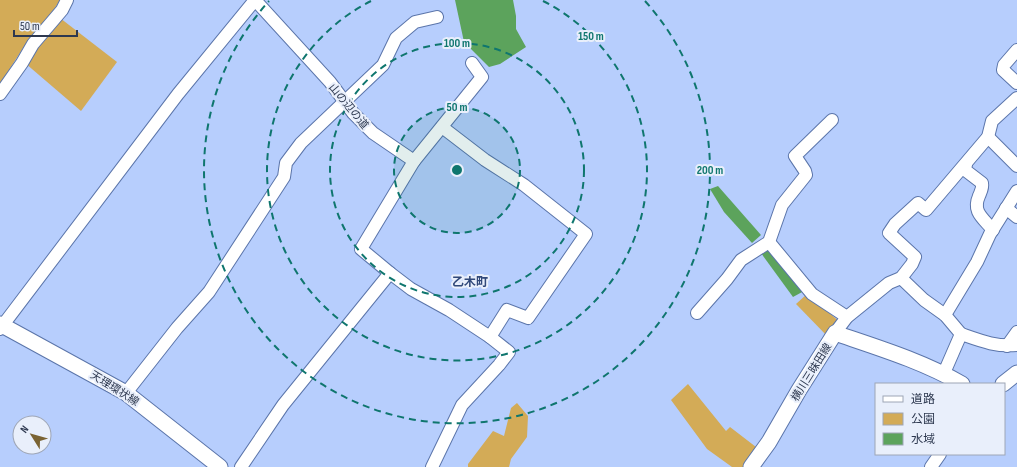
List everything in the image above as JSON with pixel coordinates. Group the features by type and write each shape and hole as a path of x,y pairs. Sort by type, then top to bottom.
{"main road":[{"name":"天理環状線","path":"1,326 61,356 126,393 220,467"},
{"name":"横川三昧田線","path":"751,467 769,442 799,390 835,333 913,359 944,373 960,383"},
{"path":"1004,383 1017,373"}],"street":[{"path":"0,94 22,63 33,44 62,10 67,0"},
{"path":"1,326 178,94 255,0"},
{"name":"山の辺の道","path":"255,0 330,82 353,113 373,133 414,161"},
{"path":"126,393 177,328 209,292 284,177 286,163 301,144 383,64 396,38 415,22 437,17"},
{"path":"1017,50 1004,65 1003,70 1017,83"},
{"path":"432,467 462,405 509,352 490,337 449,310 411,289 361,250 414,161 482,77 472,63"},
{"path":"835,333 847,317 889,283 901,278 912,264 915,257 889,233 895,224 918,203 926,210 988,136 992,121 1017,98"},
{"path":"697,313 727,280 741,260 769,242 782,205 806,175 795,156 832,120"},
{"path":"442,127 485,160 524,185 586,234 528,318 507,310 490,337"},
{"path":"988,136 1017,166"},
{"path":"966,164 965,170 982,183 983,187 976,202 977,212 993,230"},
{"path":"945,315 1017,191"},
{"path":"1006,208 1017,217"},
{"path":"769,242 812,294 847,317"},
{"path":"241,467 283,405 390,273"},
{"path":"901,278 924,300 945,315 961,334 1003,347 1012,346 1017,332"},
{"path":"944,373 961,334"},
{"path":"930,467 939,455"}],"green space":[{"path":"0,0 60,0 23,48 0,84"},
{"path":"60,18 117,62 81,111 25,63"},
{"path":"807,294 841,323 829,338 796,304"},
{"path":"688,384 726,431 730,427 756,447 743,467 732,467 707,449 671,400"},
{"path":"517,403 528,416 527,437 511,459 509,467 468,467 468,464 493,431 504,436 511,408"}],"water":[{"path":"455,0 513,0 516,16 516,29 526,47 500,64 489,67 464,42"},
{"path":"718,186 761,235 752,243 724,212 710,189"},
{"path":"769,248 804,291 793,297 761,253"}],"district":[{"name":"乙木町","path":"470,282"}]}
